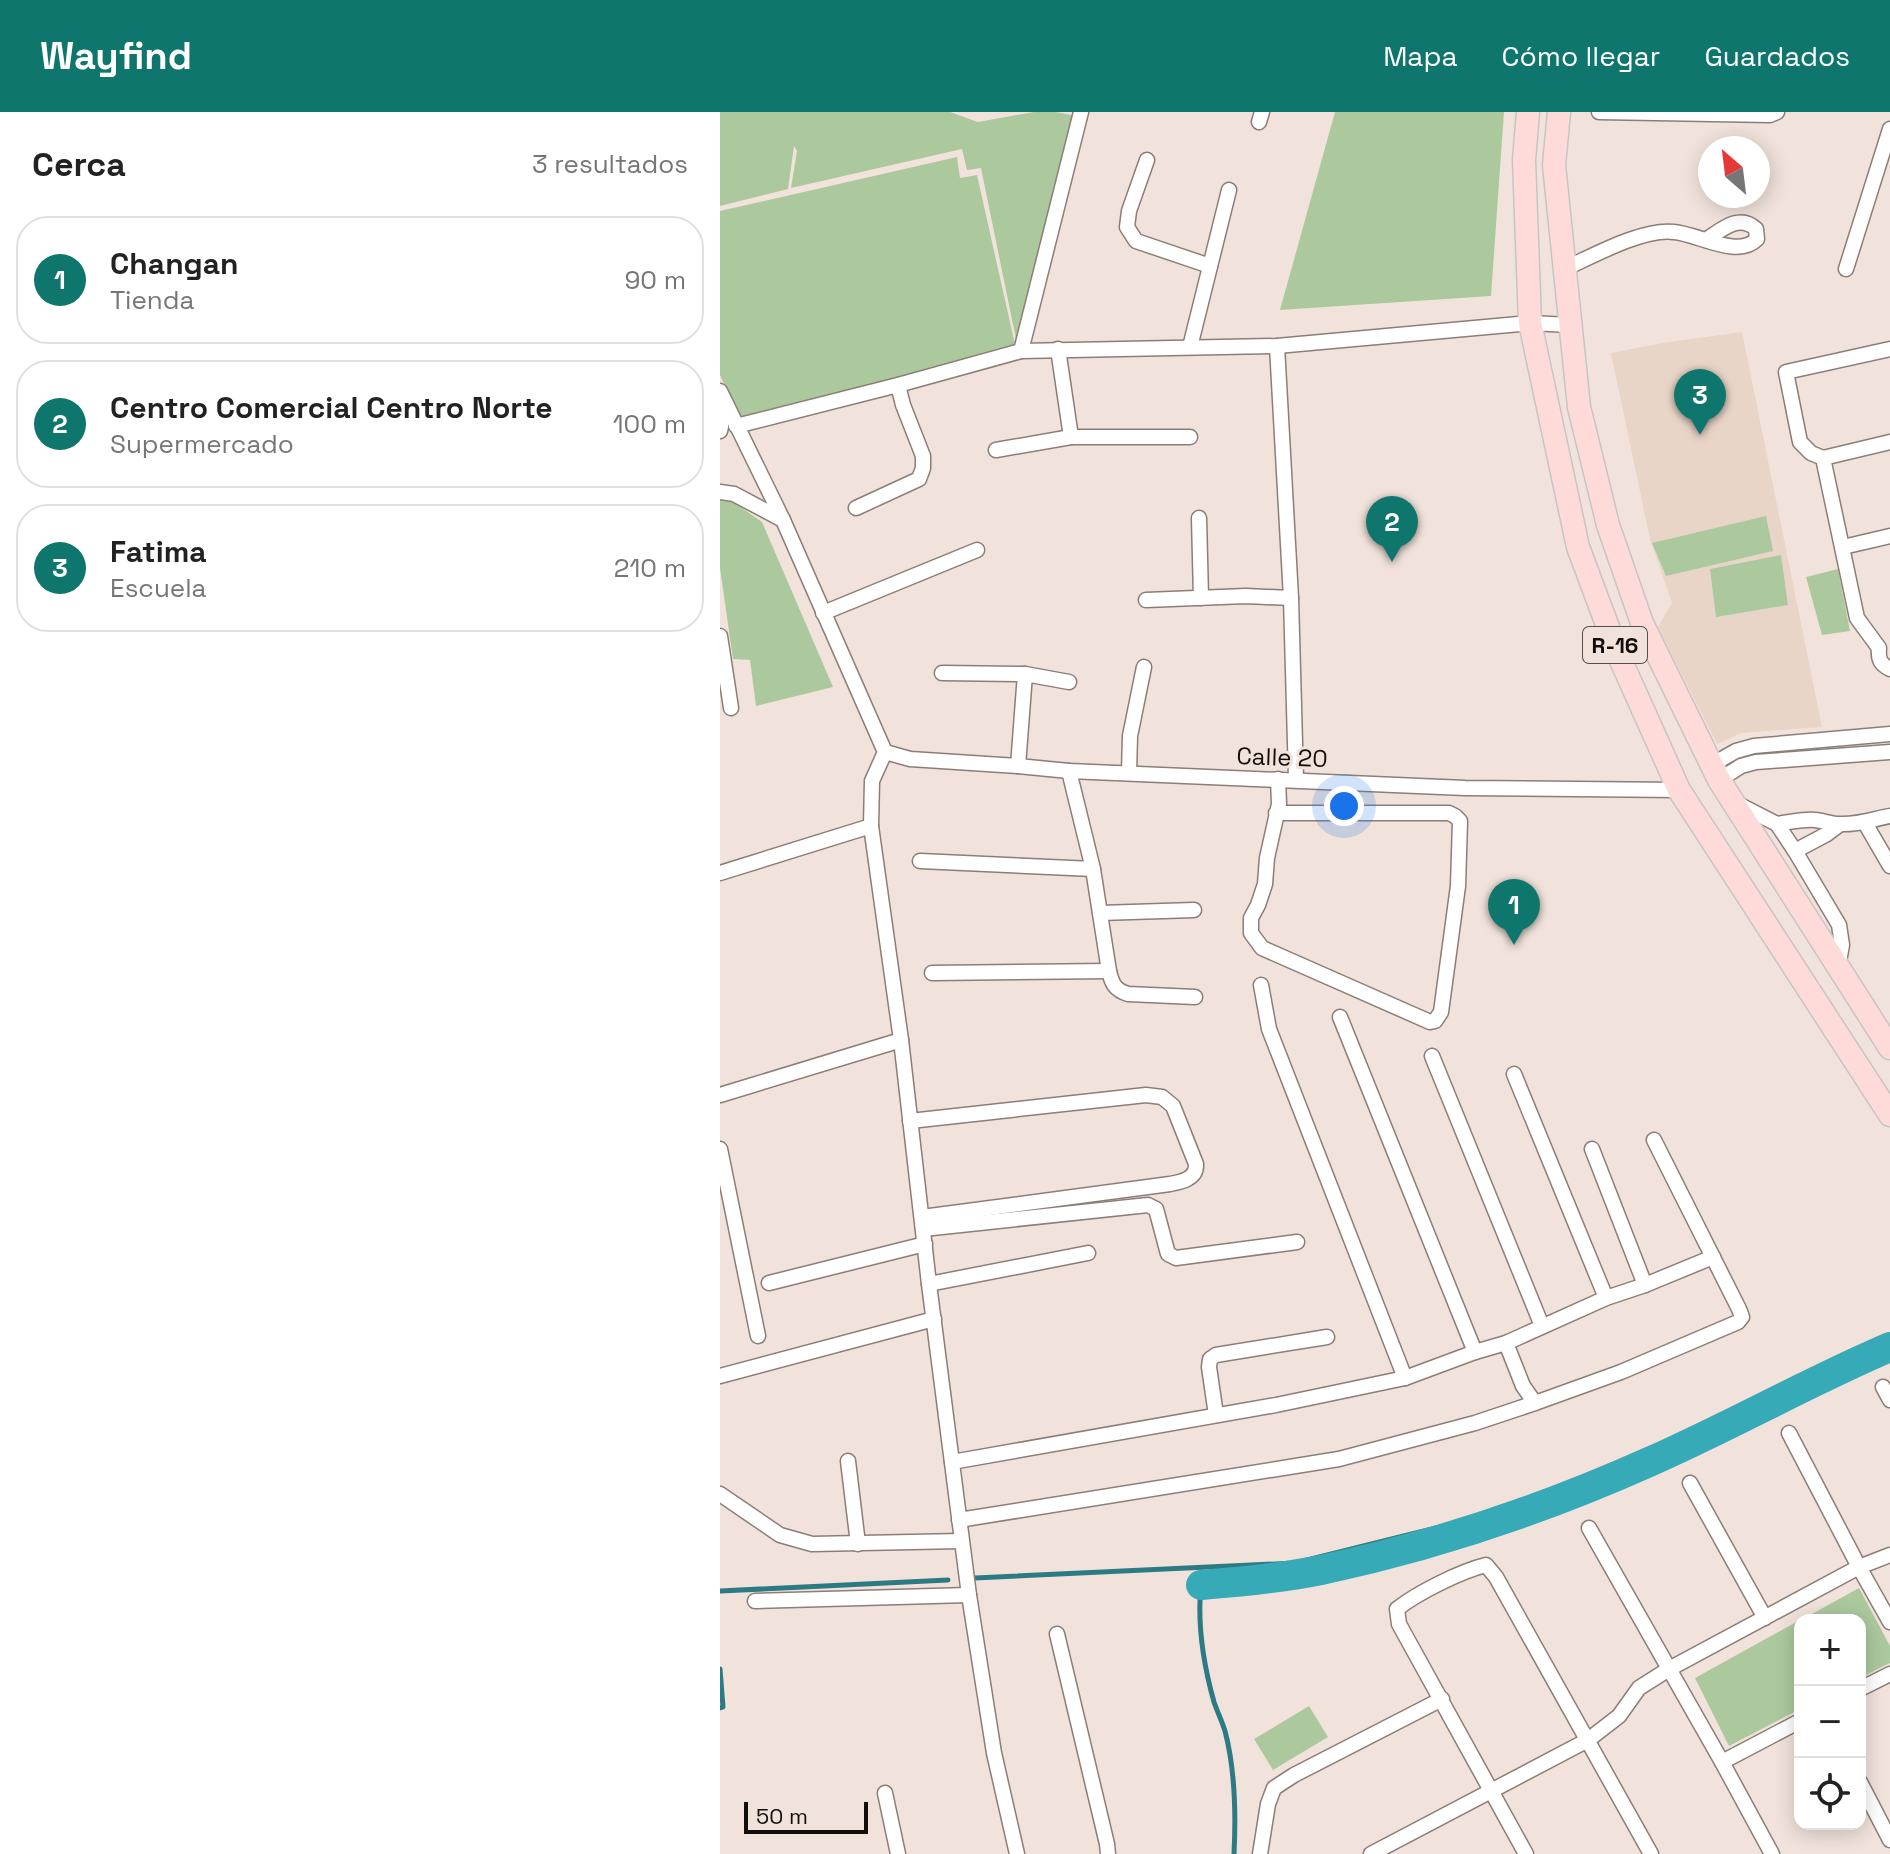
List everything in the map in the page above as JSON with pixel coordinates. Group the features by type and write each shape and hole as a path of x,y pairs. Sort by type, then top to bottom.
{"main road":[{"name":"R-16","path":"1528,112 1524,160 1530,323 1578,547 1618,654 1679,790 1890,1115"},
{"name":"R-16","path":"1559,112 1554,165 1579,407 1608,525 1642,623 1715,772 1890,1048"}],"street":[{"path":"1021,351 1081,112"},
{"path":"1599,112 1770,115 1777,112"},
{"path":"1846,269 1890,129"},
{"path":"1147,160 1129,211 1127,227 1136,241 1210,266"},
{"path":"1190,347 1229,190"},
{"path":"1564,269 1651,233 1687,233 1706,240"},
{"path":"736,426 1021,351 1277,346 1530,323 1570,325"},
{"path":"1277,346 1291,598 1296,779"},
{"path":"1058,349 1071,437"},
{"path":"1890,349 1786,372 1800,442 1811,453 1823,458 1890,442"},
{"path":"856,508 919,479 923,468 923,456 898,385"},
{"path":"723,398 783,520 885,752 872,781 871,826 901,1040 961,1541 994,1753 1017,1854"},
{"path":"720,431 723,398"},
{"path":"996,450 1071,437 1190,437"},
{"path":"1823,458 1857,618 1885,644 1879,657 1883,665 1890,669"},
{"path":"720,492 742,497 783,520"},
{"path":"1199,518 1201,598"},
{"path":"1843,547 1890,536"},
{"path":"823,613 977,550"},
{"path":"1146,600 1246,596 1291,598"},
{"path":"720,636 731,708"},
{"path":"1129,772 1130,736 1144,667"},
{"path":"942,673 1025,674 1069,682"},
{"path":"1018,766 1025,674"},
{"path":"1715,772 1756,762 1889,744"},
{"name":"Calle 20","path":"885,752 910,759 1069,771 1465,788 1679,790"},
{"path":"1069,771 1093,869 1113,984 1128,994 1195,997"},
{"path":"1276,813 1449,813 1460,821 1455,914 1441,1012 1435,1021 1430,1022 1262,948 1251,933 1251,918 1265,884 1267,858 1276,813 1279,804 1278,779"},
{"path":"1732,801 1777,824 1795,851 1839,925 1842,945 1838,967"},
{"path":"1777,824 1817,820 1839,825 1865,823 1890,816"},
{"path":"1865,823 1890,866"},
{"path":"1795,851 1839,825"},
{"path":"720,873 871,826"},
{"path":"920,861 1093,869"},
{"path":"1100,913 1194,910"},
{"path":"932,973 1109,971"},
{"path":"1261,985 1273,1040 1405,1378"},
{"path":"1340,1017 1475,1352"},
{"path":"720,1095 901,1040"},
{"path":"1432,1056 1542,1326"},
{"path":"1514,1074 1606,1298"},
{"path":"769,1283 923,1230 1184,1181 1192,1177 1197,1169 1173,1106 1162,1097 1146,1095 910,1121"},
{"path":"959,1520 1339,1459 1475,1423 1535,1403 1621,1372 1738,1322 1742,1317 1654,1140"},
{"path":"720,1149 758,1336"},
{"path":"1592,1149 1645,1285"},
{"path":"923,1230 1148,1205 1156,1209 1168,1254 1176,1258 1297,1242"},
{"path":"929,1284 1088,1253"},
{"path":"952,1462 1405,1378 1506,1343 1606,1298 1713,1257"},
{"path":"720,1376 934,1319"},
{"path":"1216,1415 1210,1359 1216,1355 1327,1337"},
{"path":"1506,1343 1523,1386 1535,1403"},
{"path":"1789,1433 1890,1622"},
{"path":"848,1461 858,1544"},
{"path":"1690,1483 1765,1618"},
{"path":"720,1494 780,1535 812,1544 961,1541"},
{"path":"1589,1528 1772,1854"},
{"path":"1371,1854 1588,1740 1619,1716 1639,1688 1669,1669 1859,1567 1890,1555"},
{"path":"1526,1854 1399,1624 1397,1609 1408,1601 1486,1565 1496,1577 1651,1854"},
{"path":"755,1601 969,1595"},
{"path":"1057,1634 1108,1854"},
{"path":"1866,1686 1890,1674"},
{"path":"1260,1854 1268,1804 1274,1788 1442,1699"},
{"path":"1722,1762 1794,1724"},
{"path":"885,1793 898,1854"},
{"path":"1866,1794 1890,1840"},
{"path":"1400,1840 1408,1854"}],"shaded area":[{"path":"1742,332 1822,727 1741,733 1717,744 1658,627 1672,603 1650,539 1611,353"}],"green space":[{"path":"720,112 950,112 978,122 1034,112 1076,116 1018,349 981,168 967,170 962,149 791,188 797,151 794,146 788,189 720,206"},
{"path":"1335,112 1504,112 1491,296 1280,310"},
{"path":"957,157 960,178 977,175 1016,349 896,381 739,417 720,375 720,211"},
{"path":"720,500 732,501 762,522 833,687 756,706 750,660 733,659 720,568"},
{"path":"1766,516 1773,551 1666,576 1652,543"},
{"path":"1781,555 1788,605 1716,617 1710,569"},
{"path":"1838,569 1850,631 1822,635 1806,577"},
{"path":"1859,1588 1890,1646 1890,1663 1866,1675 1866,1614 1812,1614"},
{"path":"1794,1623 1794,1712 1729,1746 1695,1678"},
{"path":"1309,1706 1328,1737 1273,1770 1254,1739"}],"waterway":[{"path":"975,1578 1295,1563 1500,1512 1648,1454 1890,1335"},
{"path":"1201,1585 1321,1570 1405,1550 1529,1510 1649,1462 1890,1347"},
{"path":"720,1591 948,1580"},
{"path":"1201,1585 1200,1629 1204,1658 1214,1702 1225,1731 1233,1776 1234,1854"},
{"path":"720,1669 723,1707 720,1708"}],"place":[{"name":"Fatima","path":"1700,435"},
{"name":"Centro Comercial Centro Norte","path":"1392,562"},
{"name":"Changan","path":"1514,945"}]}
